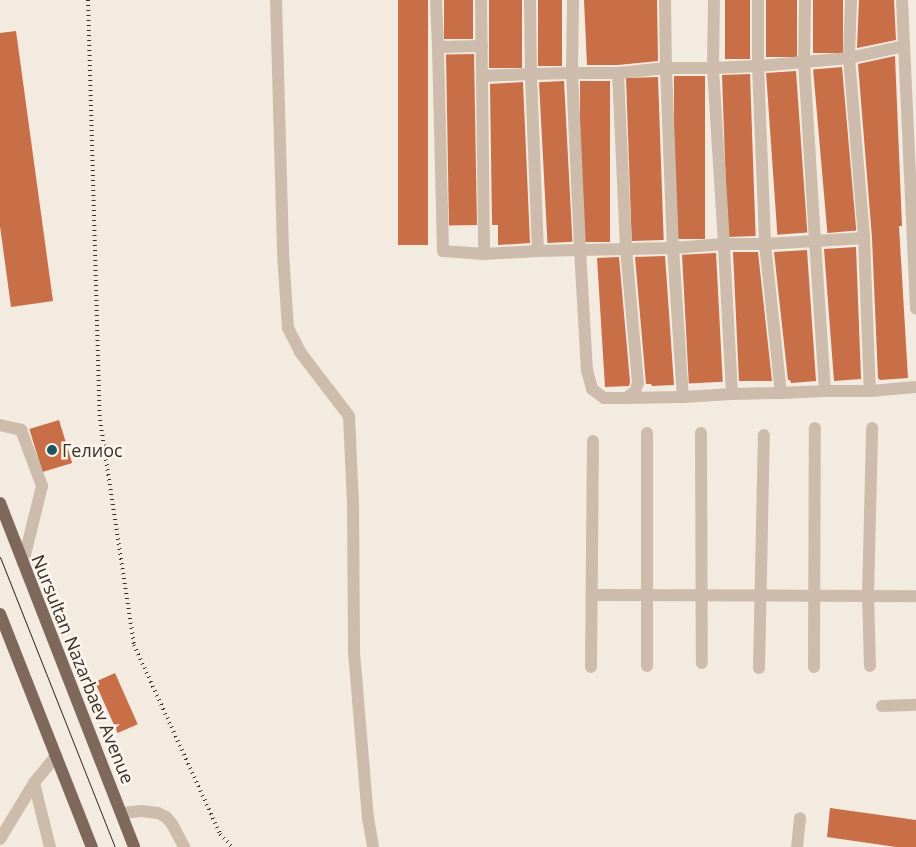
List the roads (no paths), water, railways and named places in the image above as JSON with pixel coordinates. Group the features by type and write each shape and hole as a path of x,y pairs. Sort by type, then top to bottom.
{"main road":[{"name":"Nursultan Nazarbaev Avenue","path":"0,503 134,847"},
{"path":"0,614 92,847"}],"street":[{"path":"276,0 282,254 288,328 300,352 349,416 353,503 354,652 368,818 373,847"},
{"path":"436,0 443,251 484,254 672,248 864,238"},
{"path":"481,0 484,254"},
{"path":"530,0 538,251"},
{"path":"573,0 572,73 580,250 587,370 592,389 604,398 626,398 870,391 916,387"},
{"path":"665,0 672,248 683,397"},
{"path":"714,0 713,68 732,394"},
{"path":"758,0 758,66 765,244 781,393"},
{"path":"804,0 804,63 825,391"},
{"path":"851,0 849,58 864,238 870,391"},
{"path":"902,0 916,309"},
{"path":"438,47 482,46"},
{"path":"482,76 804,63 849,58 904,46"},
{"path":"618,72 626,249 638,383 635,392 626,398"},
{"path":"0,425 21,430 42,486 23,563"},
{"path":"814,667 813,596 816,428"},
{"path":"870,666 868,596 872,428"},
{"path":"647,433 647,666"},
{"path":"701,433 702,663"},
{"path":"759,668 759,596 764,435"},
{"path":"591,667 593,441"},
{"path":"592,595 916,596"},
{"path":"882,706 916,705"},
{"path":"0,839 34,783 56,756"},
{"path":"34,783 50,847"},
{"path":"122,813 142,811 158,813 166,817 172,824 184,847"},
{"path":"797,847 800,818"}],"tram line":[{"path":"0,557 115,847"}],"railway":[{"path":"88,0 100,420 134,645 220,834 232,847"}],"place":[{"name":"Гелиос","path":"52,450"}]}
